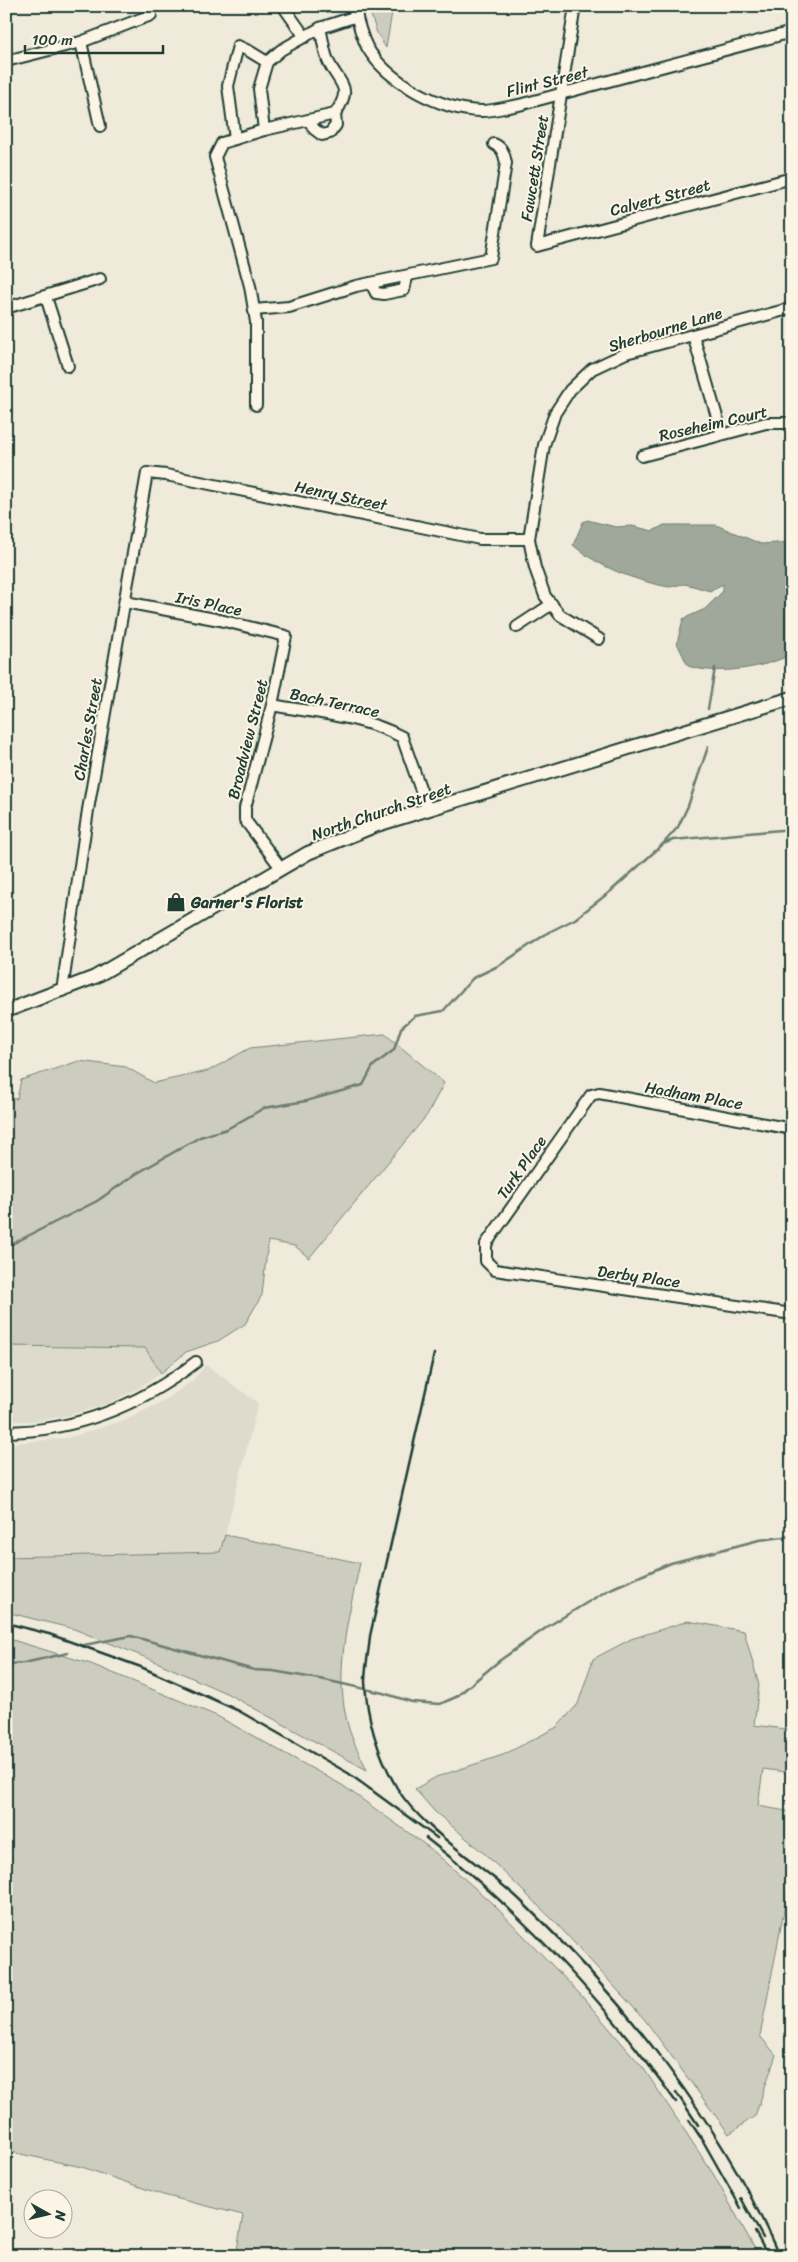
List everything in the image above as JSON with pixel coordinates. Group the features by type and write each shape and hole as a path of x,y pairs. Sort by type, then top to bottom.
{"main road":[{"name":"North Church Street","path":"6,1011 95,978 308,853 368,829 792,698"}],"street":[{"path":"283,6 305,37"},
{"name":"Fawcett Street","path":"537,246 575,6"},
{"path":"264,130 259,89 267,62 281,50 355,11"},
{"name":"Flint Street","path":"355,11 367,47 392,76 430,100 454,107 482,111 519,104 792,32"},
{"path":"6,61 81,42 151,15"},
{"path":"256,405 256,322 232,216 215,157 222,143 264,130 335,114 341,106 345,91 343,83 328,62 320,28"},
{"path":"81,42 100,126"},
{"path":"235,139 228,86 238,46 249,50 267,62"},
{"path":"309,120 314,129 322,134 330,133 336,125 335,114"},
{"path":"254,310 289,306 371,283 491,258 506,163 500,147 494,144"},
{"name":"Calvert Street","path":"537,246 792,178"},
{"path":"6,308 100,279"},
{"path":"46,297 68,366"},
{"name":"Sherbourne Lane","path":"599,639 560,615 545,596 535,568 529,539 544,445 555,413 570,390 592,369 626,353 792,308"},
{"path":"693,335 722,434"},
{"name":"Roseheim Court","path":"642,456 766,423 792,423"},
{"name":"Henry Street","path":"147,473 166,475 480,539 529,539"},
{"name":"Charles Street","path":"62,991 88,810 147,473"},
{"name":"Iris Place","path":"125,602 220,620 286,636"},
{"path":"517,627 552,604"},
{"name":"Broadview Street","path":"281,868 245,820 245,808 272,705 286,636"},
{"name":"Bach Terrace","path":"272,705 369,723 387,729 402,737 428,810"},
{"name":"Hadham Place","path":"590,1095 599,1093 792,1129"},
{"name":"Turk Place","path":"486,1261 486,1244 590,1095"},
{"name":"Derby Place","path":"486,1261 495,1270 792,1314"},
{"path":"6,1432 50,1429 90,1420 149,1394 172,1381 196,1362"}],"shaded area":[{"path":"368,6 393,6 386,48 377,33"},
{"path":"587,520 616,527 632,526 653,531 664,525 716,525 761,544 792,542 792,654 755,667 741,669 713,670 688,666 677,643 683,619 705,609 723,591 723,584 710,591 684,584 669,587 618,572 594,560 573,545 583,522"},
{"path":"385,1034 444,1083 427,1115 309,1258 295,1246 268,1241 262,1295 245,1324 218,1341 186,1352 161,1373 145,1348 6,1346 6,1097 17,1099 21,1080 79,1061 126,1067 154,1083 208,1071 250,1048"},
{"path":"6,1346 145,1348 161,1373 139,1388 107,1404 70,1415 38,1421 6,1421"},
{"path":"206,1365 258,1403 221,1552 6,1557 6,1444 67,1438 126,1420 165,1400 192,1381"},
{"path":"225,1535 360,1563 347,1626 342,1669 342,1690 350,1732 367,1770 228,1694 152,1660 74,1629 6,1612 6,1557 220,1552"},
{"path":"688,1621 744,1631 759,1685 754,1725 792,1730 792,1773 763,1769 758,1806 792,1812 792,1869 760,2036 776,2055 755,2116 729,2134 645,2020 555,1922 486,1855 434,1811 415,1789 436,1777 503,1755 557,1727 578,1704 593,1659 631,1639"},
{"path":"6,1638 91,1664 217,1716 342,1785 431,1849 495,1906 579,1993 644,2069 712,2172 759,2256 236,2256 243,2215 163,2195 82,2167 6,2151"}],"waterway":[{"path":"708,709 715,668"},
{"path":"6,1247 97,1201 136,1174 200,1137 227,1129 264,1108 306,1101 363,1085 373,1066 394,1050 401,1028 415,1016 443,1011 473,978 500,965 549,932 575,919 611,891 662,845 678,827 688,806 708,747"},
{"path":"663,844 673,840 792,829"},
{"path":"84,1645 131,1636 254,1670 273,1671 325,1680 383,1693 412,1702 440,1704 456,1697 499,1661 550,1625 608,1590 671,1563 759,1540 792,1536"},
{"path":"6,1664 24,1663 68,1653"}],"railway":[{"path":"434,1354 370,1636 365,1682 366,1696 379,1750 397,1788 422,1819 522,1902 560,1940 633,2022 700,2112 730,2159 756,2207 779,2256"},
{"path":"6,1623 49,1634 141,1667 239,1711 348,1773 437,1838"},
{"path":"426,1838 496,1897 561,1961 621,2029 676,2102"},
{"path":"676,2092 698,2125"},
{"path":"689,2120 741,2208"},
{"path":"741,2198 763,2238"},
{"path":"755,2232 768,2256"}],"place":[{"name":"Garner's Florist","path":"176,902"}]}
